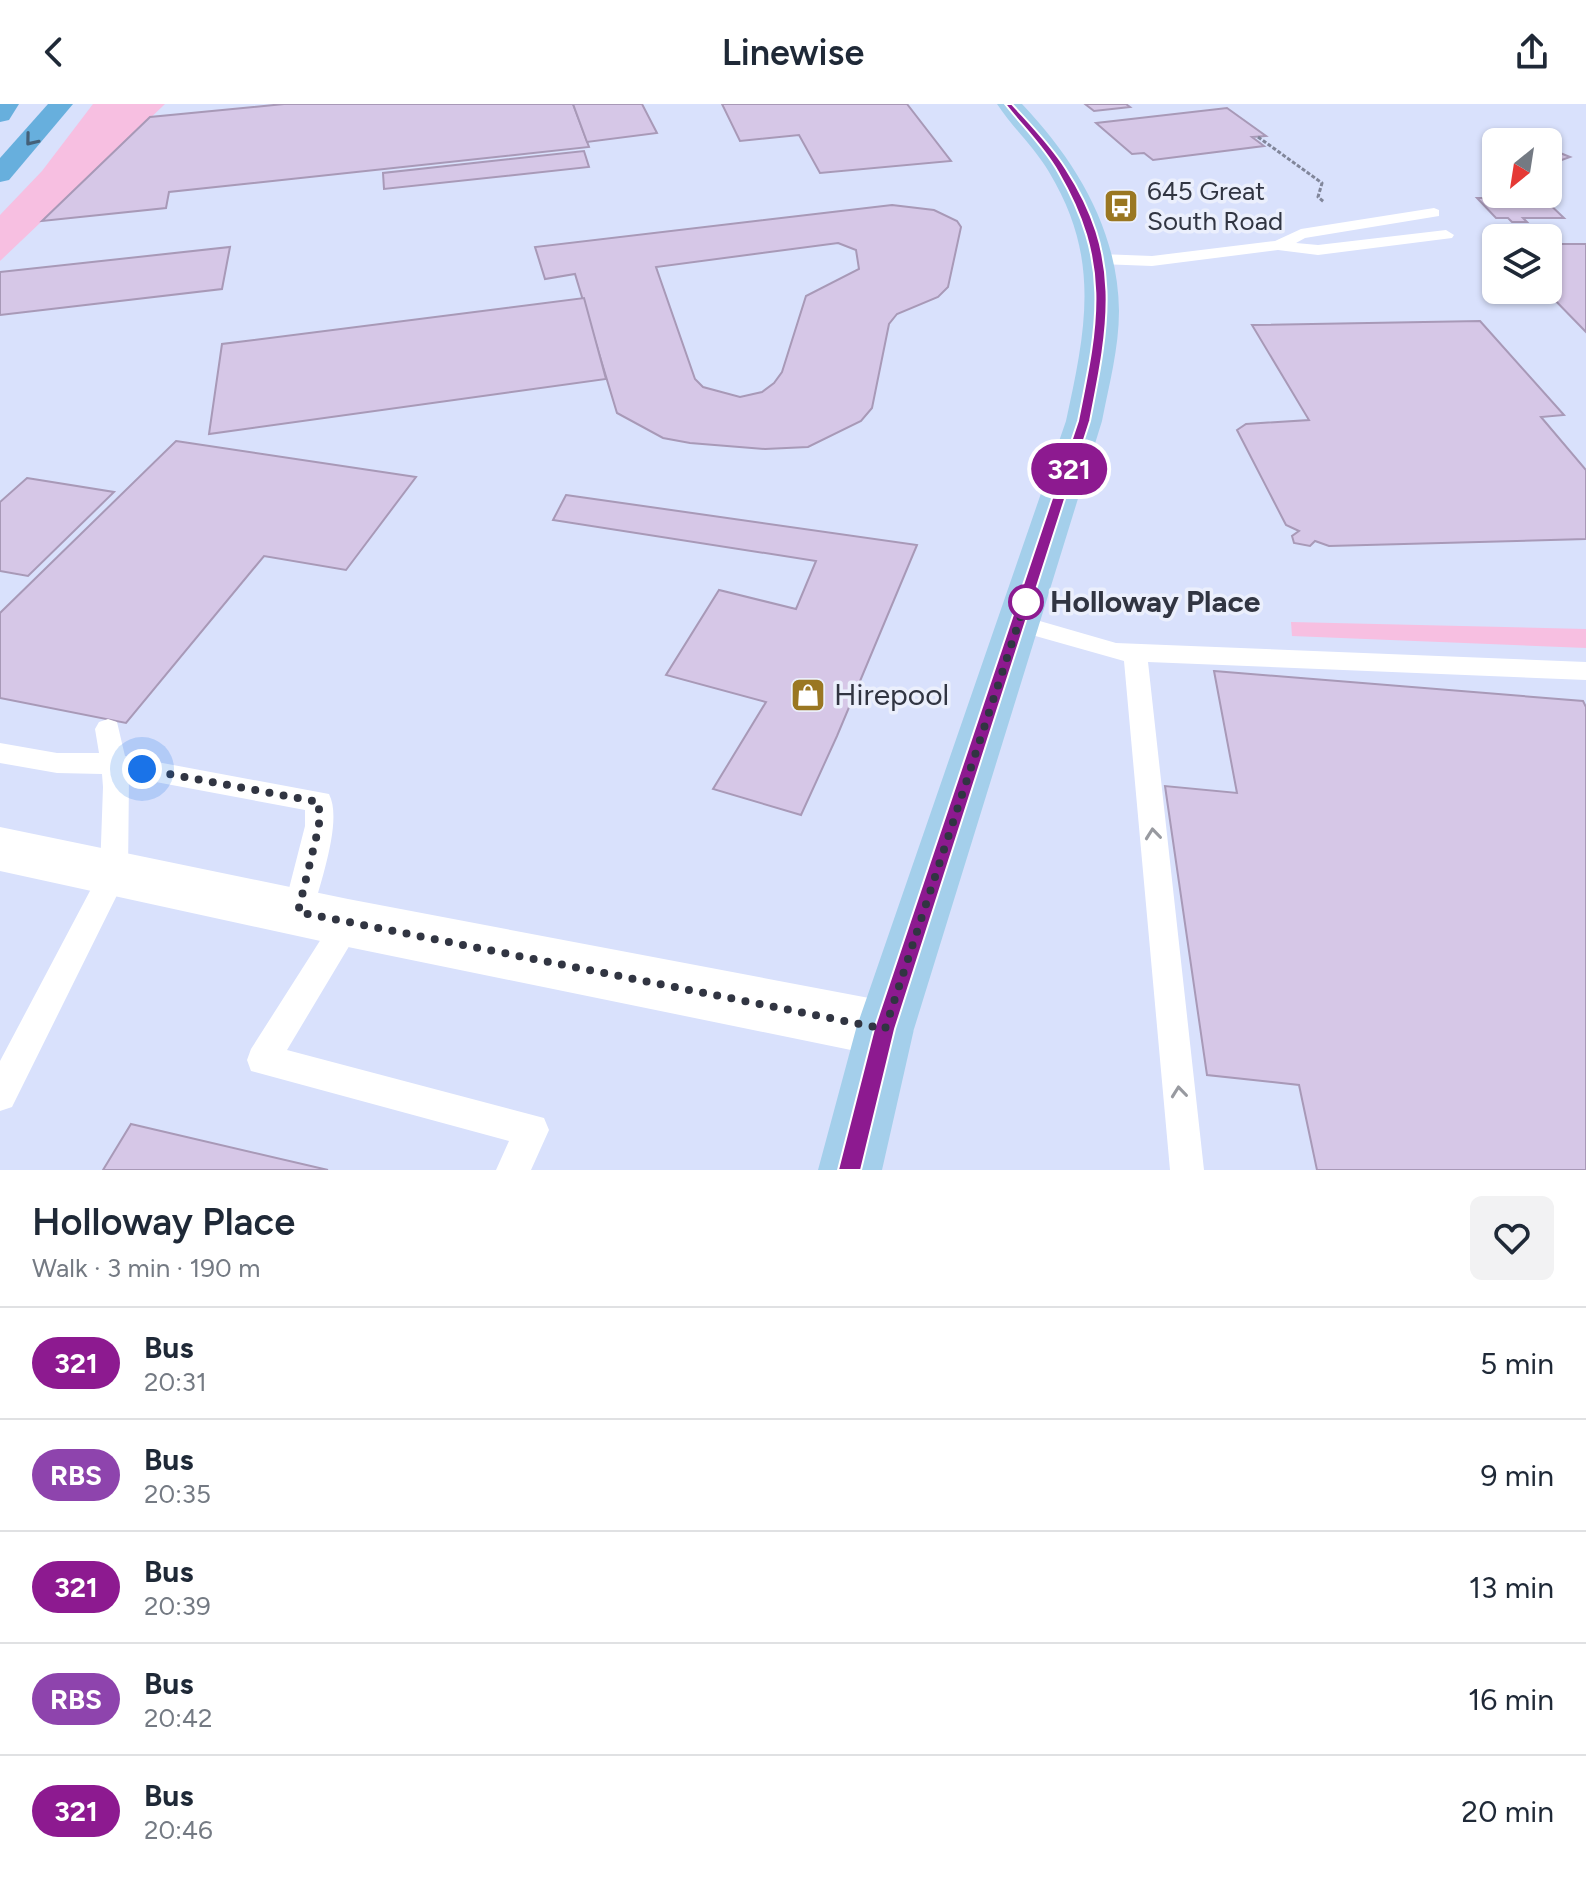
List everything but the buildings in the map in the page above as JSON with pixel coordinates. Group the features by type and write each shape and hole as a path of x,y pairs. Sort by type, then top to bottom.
{"highway":[{"path":"0,115 7,104"},
{"path":"0,174 61,104"}],"main road":[{"path":"850,1170 885,1029 1084,421 1103,312 1100,259 1084,212 1062,170 1009,104"}],"street":[{"path":"0,849 885,1029"}],"lane":[{"path":"1279,245 1301,234 1434,213"},
{"path":"1100,259 1152,261 1279,245 1318,250 1446,235"},
{"path":"1019,623 1116,652 1586,671"},
{"path":"1135,653 1187,1170"},
{"path":"0,1095 114,873 117,787 108,729"},
{"path":"0,753 57,763 113,764 319,802 323,917 263,1060 532,1130 513,1170"}],"path":[{"path":"1258,137 1322,183 1318,197 1326,203"}],"shaded area":[{"path":"93,104 165,104 0,261 0,215 42,171"},
{"path":"1291,622 1586,629 1586,648 1292,636"}],"bus line":[{"name":"321","path":"850,1170 854,1143 885,1029 1084,421 1098,353 1103,312 1100,259 1095,239 1062,170 1009,104"}],"place":[{"name":"645 Great South Road","path":"1121,206"},
{"name":"Holloway Place","path":"1026,602"},
{"name":"Hirepool","path":"808,695"}],"route":[{"path":"142,769 319,802 319,826 298,912 885,1029 1028,594 1026,602"}]}
